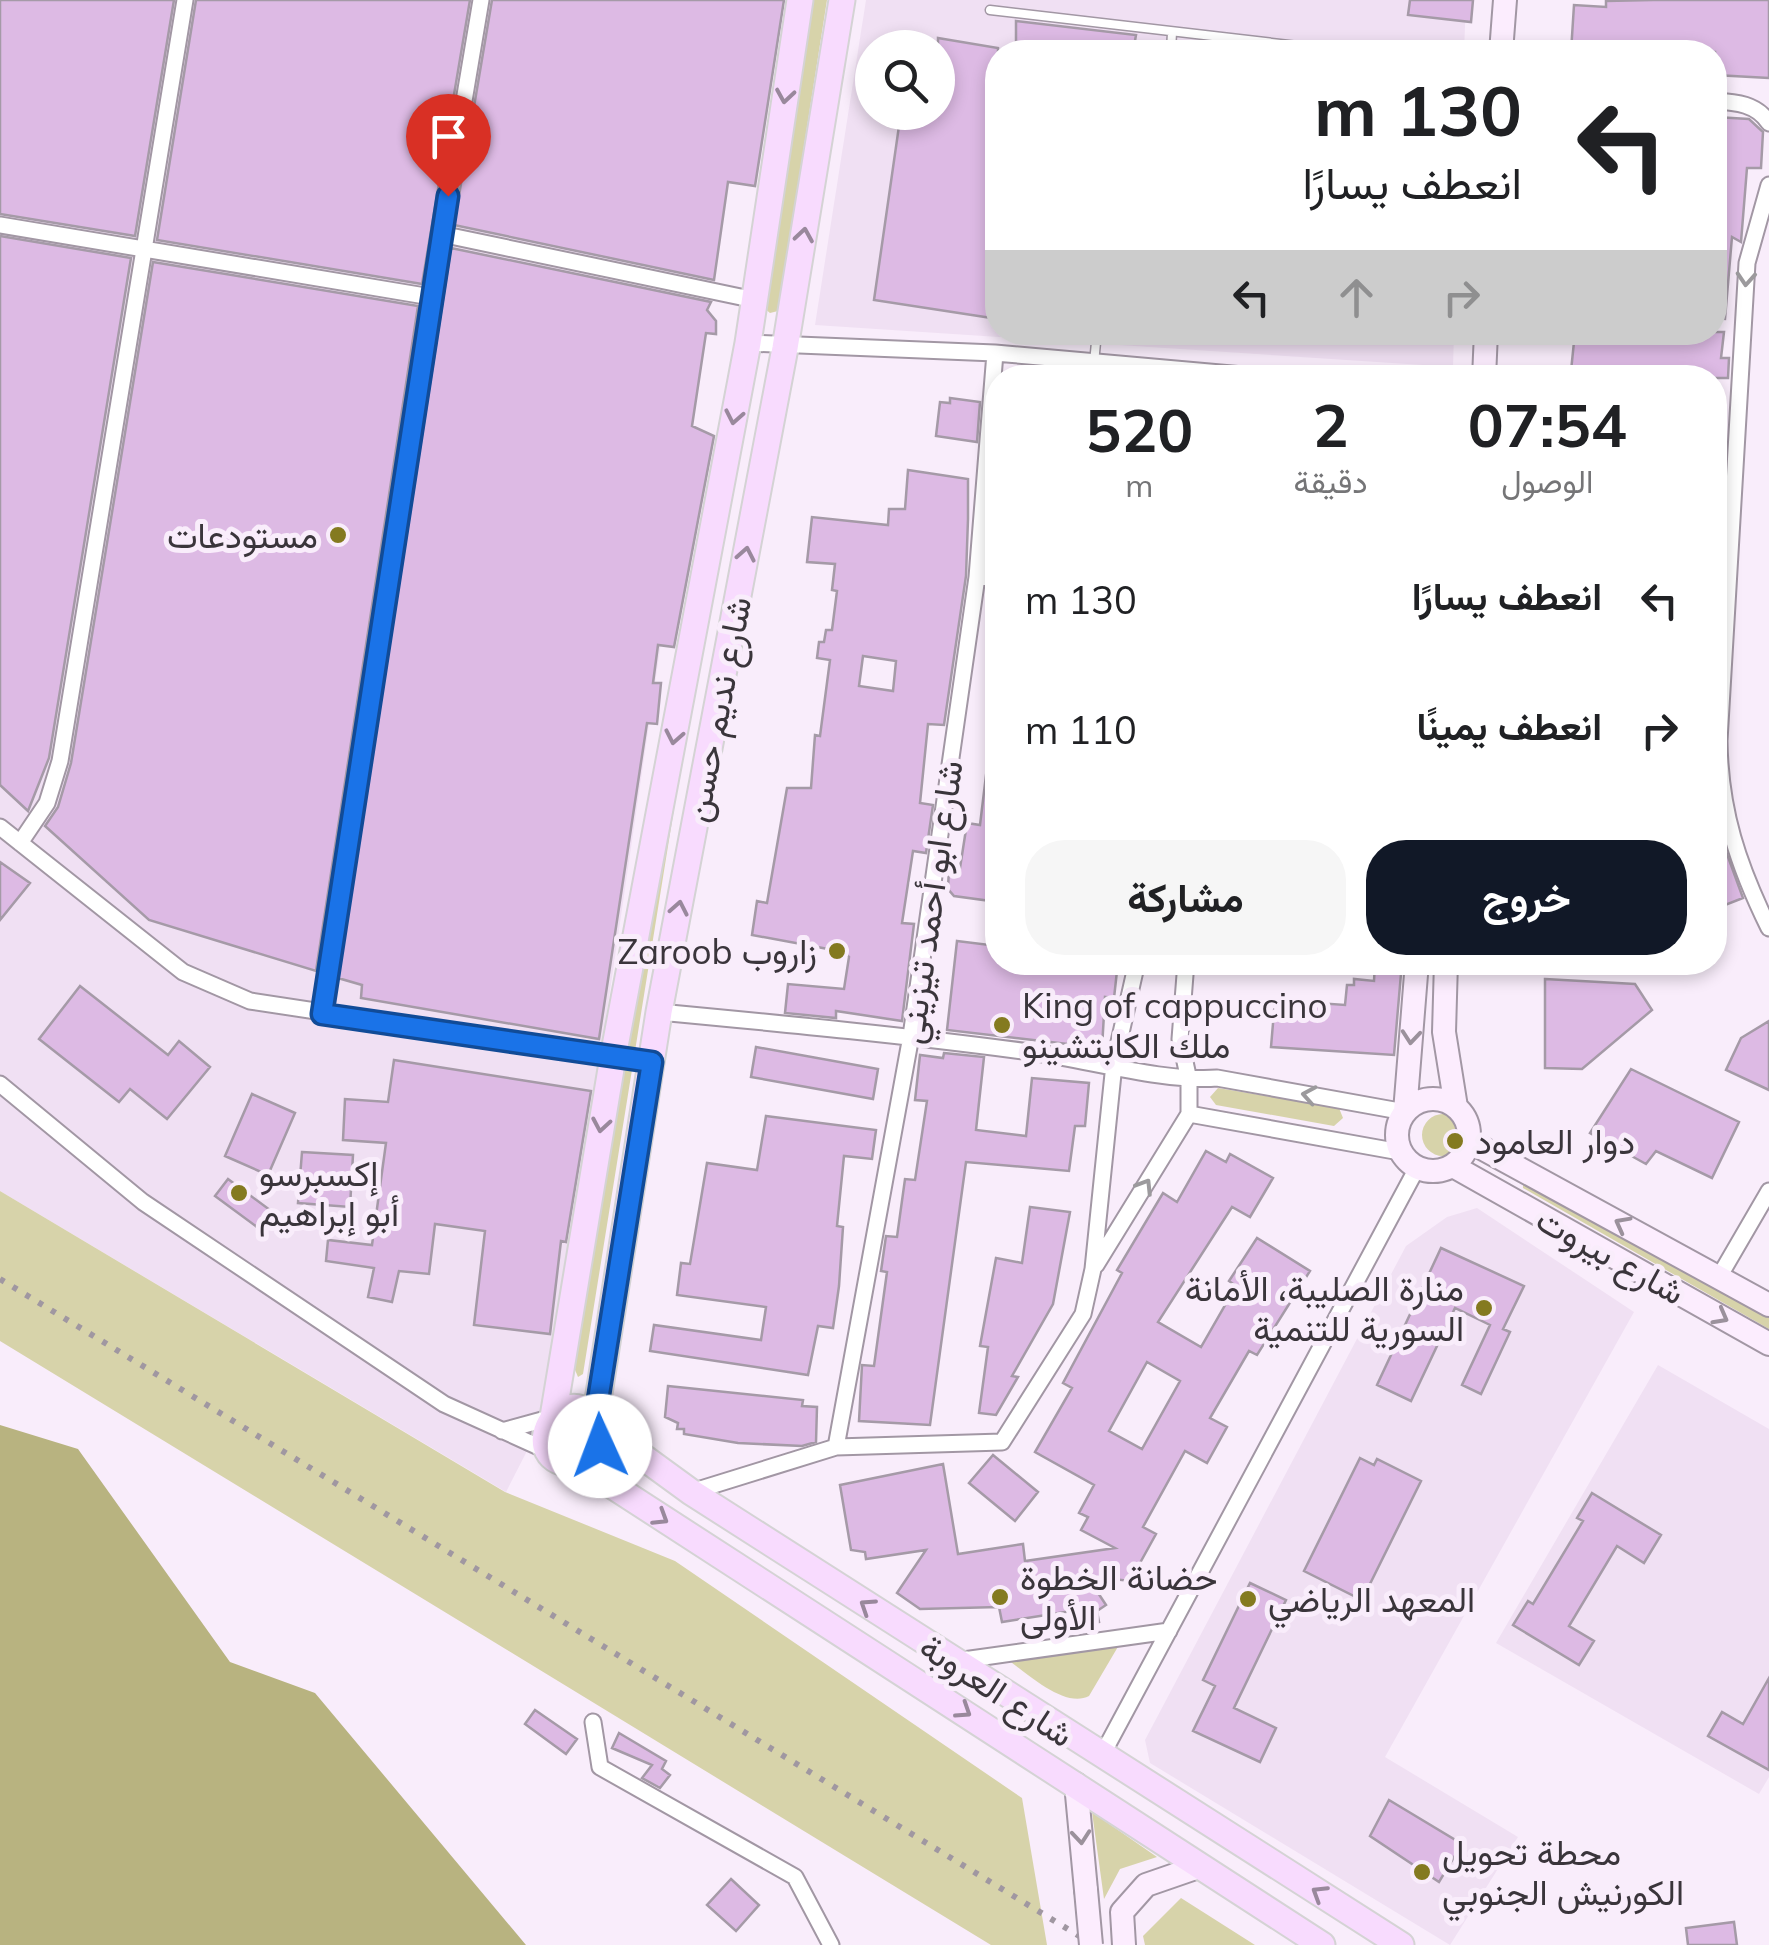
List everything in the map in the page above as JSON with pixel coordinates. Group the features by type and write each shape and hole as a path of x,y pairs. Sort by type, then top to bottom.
{"main road":[{"name":"شارع نديم حسن","path":"553,1417 613,1057 748,344 800,0"},
{"name":"شارع نديم حسن","path":"597,1422 659,1012 785,348 842,0"},
{"path":"1502,40 1505,0"},
{"path":"1415,975 1405,1112 1397,1131 1409,1160 1435,1172 1453,1166 1470,1141 1468,1122 1456,1107 1444,1032 1446,975"},
{"path":"1405,1112 1424,1100 1456,1107"},
{"name":"شارع بيروت","path":"1470,1141 1769,1305"},
{"name":"شارع بيروت","path":"1453,1166 1769,1344"},
{"path":"550,1452 545,1432 553,1417 570,1408 597,1422 600,1446 579,1464"},
{"name":"شارع العروبة","path":"597,1422 692,1492 1101,1757 1401,1945"},
{"name":"شارع العروبة","path":"550,1452 560,1462 579,1464 1322,1945"},
{"path":"1076,1784 1091,1945"},
{"path":"1124,1945 1122,1912 1146,1885 1201,1866"}],"street":[{"path":"20,843 46,803 60,761 185,0"},
{"path":"322,1014 430,296 481,0"},
{"path":"1727,102 1747,105 1762,113 1769,123"},
{"path":"1727,604 1747,262 1769,185"},
{"path":"0,225 430,296"},
{"path":"441,234 755,300"},
{"path":"748,344 995,353 1117,365"},
{"name":"شارع ابو أحمد تيزيني","path":"994,365 995,353"},
{"name":"شارع ابو أحمد تيزيني","path":"836,1446 911,1036 978,576 985,484"},
{"path":"978,576 985,577"},
{"path":"1727,825 1769,928"},
{"path":"0,827 183,972 250,1000 652,1062"},
{"path":"692,1492 836,1446 1002,1442 1083,1314 1094,1269 1114,1064 1134,975"},
{"path":"1094,1269 1190,1114 1189,1080 1180,1039 1185,975"},
{"path":"659,1012 911,1036 1114,1064 1189,1080 1218,1078 1405,1112"},
{"path":"0,1084 143,1202 444,1404 550,1452"},
{"path":"1101,1757 1169,1632 1409,1160 1190,1114"},
{"path":"1719,1276 1769,1191"},
{"path":"502,1431 553,1417"},
{"path":"952,1661 1169,1632"},
{"path":"592,1722 600,1767 795,1876 831,1945"}],"lane":[{"path":"990,10 1243,40"},
{"path":"1172,32 1172,40"},
{"path":"1094,363 1096,345"}],"shaded area":[{"name":"مستودعات","path":"0,0 755,0 549,1408 506,1492 0,1191"},
{"path":"812,0 827,0 778,311 770,313 764,308"},
{"path":"866,0 1466,0 1464,40 985,40 985,336 815,325 855,70 855,130 955,130 955,30 861,30"},
{"path":"1119,345 1454,345 1453,365 1423,365"},
{"path":"731,387 697,666 583,1374 578,1377 573,1365"},
{"path":"1218,1088 1339,1108 1343,1118 1334,1126 1216,1105 1210,1097"},
{"path":"1443,1114 1458,1120 1464,1135 1458,1150 1443,1156 1428,1150 1422,1135 1428,1120"},
{"path":"1523,1182 1769,1315 1769,1329 1523,1188"},
{"path":"0,1191 505,1492 675,1561 1022,1798 1047,1945 991,1945 0,1341"},
{"path":"1477,1208 1634,1312 1385,1757 1518,1837 1450,1945 1150,1763 1145,1740 1406,1246 1447,1217"},
{"path":"1658,1365 1769,1429 1769,1777 1759,1794 1496,1643"},
{"path":"0,1425 78,1449 230,1662 315,1693 526,1945 0,1945"},
{"path":"1119,1645 1089,1696 1079,1699 1046,1687 1005,1658"},
{"path":"1092,1812 1157,1857 1120,1869 1104,1899"},
{"path":"1181,1898 1255,1945 1145,1945 1143,1936"}],"building":[{"path":"0,0 174,0 135,236 0,214"},
{"path":"196,0 470,0 422,284 157,240"},
{"path":"492,0 784,0 755,186 728,182 714,280 454,225"},
{"path":"1410,0 1473,0 1471,22 1408,15"},
{"path":"1769,0 1769,78 1727,76 1727,40 1572,40 1574,5 1606,7 1606,1"},
{"path":"1016,21 1136,35 1135,40 1016,40"},
{"path":"955,41 985,46 985,317 874,300 898,130 955,130"},
{"path":"1727,118 1749,119 1763,132 1761,168 1747,168 1741,242 1732,237 1727,296"},
{"path":"0,236 131,258 49,758 28,811 0,785"},
{"path":"451,248 711,302 707,310 716,321 716,334 706,333 692,426 714,436 674,647 658,645 653,683 661,683 657,724 647,723 599,1039 361,998 362,985 338,978"},
{"path":"153,262 418,306 316,971 149,920 45,826 58,807 71,763"},
{"path":"1574,345 1722,345 1721,358 1729,358 1728,378 1727,365 1572,365"},
{"path":"950,398 980,402 977,442 936,436 940,402 950,403"},
{"path":"908,470 968,479 966,576 944,725 928,724 920,803 933,805 926,853 913,851 902,923 914,924 902,1021 836,1011 836,1018 785,1013 788,984 844,989 849,957 844,952 752,935 757,901 767,903 787,788 811,788 815,735 820,736 830,660 817,658 819,642 824,642 826,630 832,630 837,591 832,590 835,564 807,562 812,517 888,525 889,509 905,509","holes":["863,656 896,661 893,691 859,686"]},
{"path":"985,784 985,900 954,896 948,889 949,867 960,868 967,823 980,825"},
{"path":"1727,854 1743,898 1727,904"},
{"path":"0,862 30,883 0,920"},
{"path":"957,941 985,944 985,975 1117,975 1114,998 1105,997 1102,1048 947,1030"},
{"path":"1374,975 1401,975 1394,1055 1271,1047 1275,1000 1345,1005 1347,985 1354,985 1354,979 1374,981"},
{"path":"1545,979 1635,984 1652,1010 1582,1069 1545,1068"},
{"path":"80,986 168,1055 179,1041 210,1067 167,1119 130,1089 119,1102 39,1039"},
{"path":"1769,1021 1769,1090 1726,1070 1741,1038"},
{"path":"756,1047 878,1069 873,1099 751,1077"},
{"path":"944,1053 984,1057 976,1130 1026,1136 1032,1078 1089,1083 1085,1126 1075,1126 1069,1171 966,1162 930,1425 859,1421 862,1365 874,1366 887,1272 881,1271 886,1236 897,1237 905,1179 915,1180 927,1101 915,1100 920,1055 943,1058"},
{"path":"394,1060 591,1091 566,1242 561,1241 550,1334 474,1325 485,1231 435,1224 429,1274 399,1271 392,1302 368,1297 374,1268 326,1261 328,1240 372,1245 386,1143 343,1140 345,1099 388,1102"},
{"path":"1631,1069 1739,1122 1712,1178 1656,1151 1646,1164 1590,1133"},
{"path":"252,1094 295,1113 268,1175 225,1156"},
{"path":"766,1116 876,1130 872,1159 844,1156 837,1226 843,1227 833,1328 818,1326 808,1375 650,1351 654,1325 761,1340 766,1307 677,1295 681,1263 690,1264 707,1163 757,1170"},
{"path":"1206,1151 1226,1162 1230,1154 1273,1178 1250,1217 1232,1207 1158,1322 1201,1347 1236,1286 1229,1281 1257,1238 1310,1271 1257,1355 1249,1351 1210,1418 1227,1427 1207,1463 1185,1451 1143,1527 1156,1534 1130,1581 1087,1576 1106,1605 1097,1611 1099,1622 1080,1625 1078,1610 1002,1622 999,1607 920,1609 897,1593 926,1550 866,1559 865,1552 851,1550 840,1485 943,1464 958,1554 1023,1544 1025,1561 1115,1548 1081,1530 1088,1517 1079,1513 1094,1485 1035,1452 1072,1388 1063,1383 1122,1273 1117,1270 1163,1193 1177,1202","holes":["1147,1362 1180,1381 1142,1449 1109,1431"]},
{"path":"302,1152 353,1155 350,1207 298,1203"},
{"path":"228,1179 274,1213 261,1230 215,1196"},
{"path":"1030,1207 1070,1212 1053,1304 1012,1376 1018,1377 996,1415 979,1413 988,1347 980,1346 996,1258 1022,1263"},
{"path":"1441,1248 1524,1286 1503,1329 1510,1332 1481,1394 1462,1385 1490,1325 1455,1308 1411,1401 1377,1385"},
{"path":"668,1386 803,1400 802,1406 817,1407 816,1442 802,1446 738,1443 684,1434 684,1429 677,1429 678,1423 665,1417"},
{"path":"993,1455 1038,1492 1015,1521 969,1483"},
{"path":"1360,1458 1374,1465 1377,1459 1421,1481 1362,1600 1304,1571"},
{"path":"1592,1493 1661,1535 1644,1563 1617,1546 1569,1626 1594,1641 1579,1665 1513,1625 1528,1601 1533,1604 1583,1521 1577,1518"},
{"path":"1250,1583 1286,1600 1234,1708 1276,1728 1260,1762 1193,1731 1215,1686 1203,1680"},
{"path":"1769,1678 1769,1770 1708,1736 1722,1712 1743,1724"},
{"path":"535,1710 577,1739 566,1754 525,1724"},
{"path":"619,1733 666,1761 662,1769 670,1775 660,1788 642,1778 652,1765 612,1748"},
{"path":"1389,1800 1462,1844 1439,1882 1370,1836"},
{"path":"731,1879 759,1905 736,1931 707,1905"},
{"path":"1734,1922 1737,1945 1688,1945 1686,1928"}],"railway":[{"path":"0,1279 1094,1945"}],"place":[{"name":"مستودعات","path":"338,535"},
{"name":"Zaroob زاروب","path":"837,951"},
{"name":"King of cappuccino ملك الكابتشينو","path":"1002,1025"},
{"name":"دوار العامود","path":"1455,1141"},
{"name":"إكسبرسو أبو إبراهيم","path":"239,1193"},
{"name":"منارة الصليبة، الأمانة السورية للتنمية","path":"1484,1308"},
{"name":"حضانة الخطوة الأولى","path":"1000,1597"},
{"name":"المعهد الرياضي","path":"1248,1599"},
{"name":"محطة تحويل الكورنيش الجنوبي","path":"1422,1872"}],"route":[{"path":"448,196 322,1014 652,1062 595,1419 602,1436 600,1446"}]}
